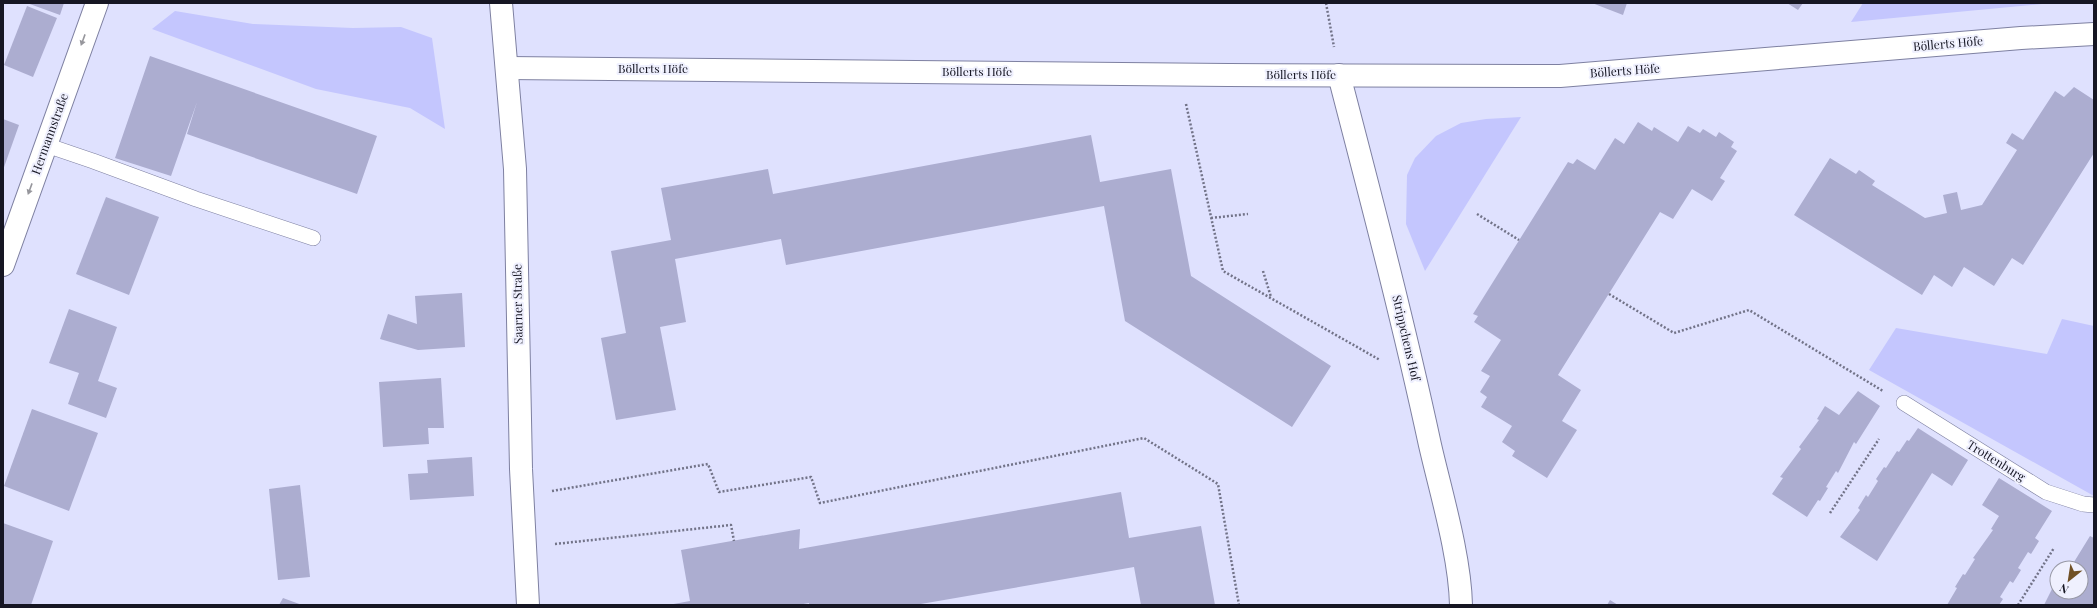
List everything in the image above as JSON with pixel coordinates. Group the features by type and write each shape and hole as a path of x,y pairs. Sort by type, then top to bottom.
{"street":[{"name":"Hermannstraße","path":"3,265 97,3"},
{"name":"Saarner Straße","path":"501,3 515,169 523,496 528,605"},
{"name":"Böllerts Höfe","path":"506,68 1560,76 2014,38 2094,34"},
{"name":"Strippchens Hof","path":"1339,75 1388,261 1416,381 1454,554 1460,605"}],"lane":[{"path":"46,145 196,199 313,238"},
{"name":"Trottenburg","path":"1904,403 2046,492 2083,504 2094,505"}],"path":[{"path":"1326,3 1339,75"},
{"path":"1180,74 1223,271 1416,381"},
{"path":"1211,218 1248,214"},
{"path":"1477,214 1519,240"},
{"path":"1262,271 1271,298"},
{"path":"1609,294 1674,333 1749,310 1904,403"},
{"path":"523,496 708,464 719,492 811,477 820,503 1144,438 1218,484 1239,605"},
{"path":"1830,513 1879,439"},
{"path":"525,547 731,525 734,541"},
{"path":"2018,605 2054,548"}],"shaded area":[{"path":"1863,3 2052,3 1851,22"},
{"path":"175,11 253,24 353,28 401,27 432,38 445,129 410,108 316,89 152,29"},
{"path":"1521,117 1425,271 1406,224 1407,175 1415,158 1436,136 1461,123 1486,119"},
{"path":"2062,319 2094,326 2094,496 1869,370 1896,328 2047,354"}],"building":[{"path":"27,3 64,3 60,15"},
{"path":"1592,3 1627,3 1623,15"},
{"path":"1787,3 1803,3 1798,10"},
{"path":"27,6 57,18 33,77 4,65"},
{"path":"150,56 377,136 357,194 187,134 197,102 171,176 115,158"},
{"path":"2074,87 2094,100 2094,153 2023,265 2012,258 1994,286 1964,267 1952,287 1934,275 1922,295 1794,215 1830,158 1856,174 1859,170 1875,181 1872,185 1925,218 1947,213 1943,195 1957,192 1961,210 1982,205 2017,150 2006,143 2012,133 2023,140 2055,91 2064,97"},
{"path":"3,119 19,125 3,170"},
{"path":"1638,122 1652,131 1654,127 1678,142 1688,126 1700,133 1703,129 1716,137 1719,132 1734,142 1731,147 1737,151 1720,178 1725,181 1712,201 1692,189 1673,219 1660,212 1558,375 1581,390 1562,421 1577,430 1547,478 1512,456 1515,451 1502,442 1512,426 1481,407 1487,397 1480,392 1490,376 1481,371 1501,340 1474,322 1478,316 1473,314 1568,162 1573,164 1577,159 1595,170 1615,138 1624,144"},
{"path":"1091,135 1100,182 1171,169 1191,276 1331,366 1292,427 1125,321 1104,206 786,265 781,239 675,259 686,322 660,327 676,410 616,420 601,338 626,333 611,251 671,240 661,188 768,169 773,194"},
{"path":"106,197 159,217 129,295 76,274"},
{"path":"462,293 465,347 418,350 380,339 388,314 417,324 415,296"},
{"path":"69,309 117,327 98,381 117,388 106,418 68,404 79,373 49,363"},
{"path":"441,378 444,428 428,428 429,444 383,447 379,382"},
{"path":"1858,391 1880,406 1856,444 1854,442 1838,473 1836,471 1826,487 1828,488 1820,501 1818,500 1807,517 1772,494 1783,478 1780,477 1801,449 1799,447 1819,420 1817,419 1825,406 1839,415"},
{"path":"32,409 98,433 69,511 4,486"},
{"path":"1918,428 1968,460 1952,486 1932,473 1877,561 1840,537 1860,510 1858,508 1866,495 1868,497 1878,481 1876,479 1884,467 1886,468 1897,451 1899,452"},
{"path":"472,457 474,496 410,500 408,474 428,473 427,460"},
{"path":"1999,478 2052,511 2035,538 2039,541 2031,554 2028,552 2018,568 2021,570 2013,583 2010,581 2000,597 2003,599 1999,605 1947,605 1957,588 1955,587 1963,574 1965,575 1975,559 1973,558 1993,530 1991,529 1999,516 1982,505"},
{"path":"300,485 310,577 278,580 269,489"},
{"path":"1121,492 1129,538 1201,526 1215,605 1141,605 1134,567 915,605 809,605 809,603 798,605 668,605 690,601 681,550 800,529 799,549"},
{"path":"3,523 53,541 31,605 3,605"},
{"path":"2090,536 2094,538 2093,605 2044,605 2049,595 2049,600 2089,600 2089,560 2075,560"},
{"path":"283,598 302,605 279,605"},
{"path":"1610,600 1618,605 1607,605"}]}
